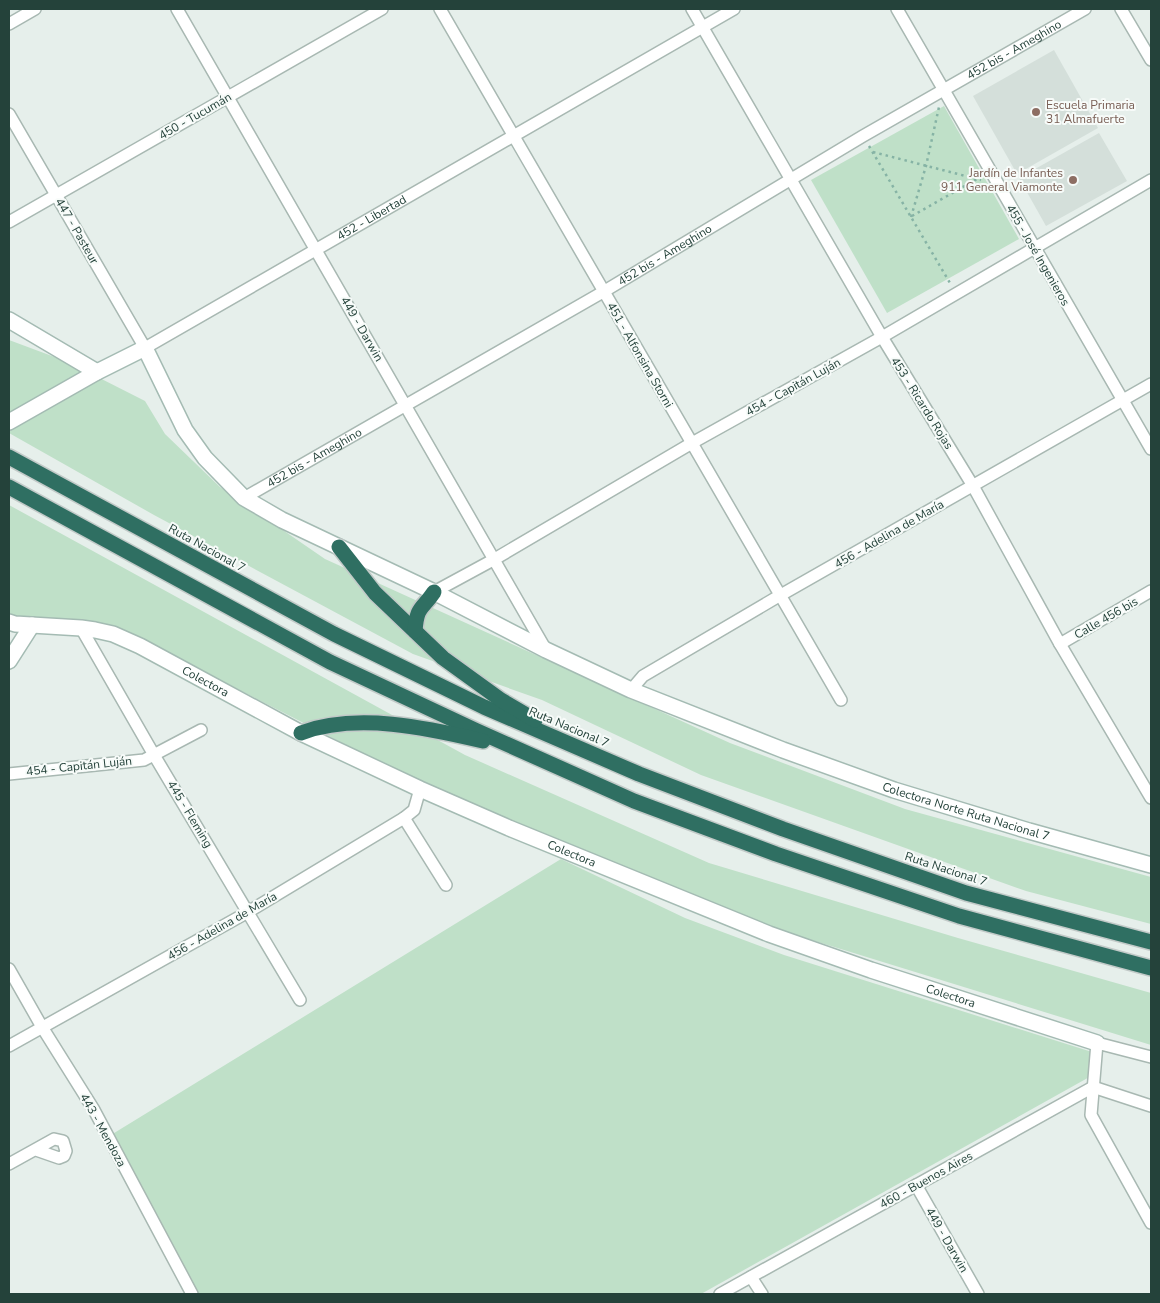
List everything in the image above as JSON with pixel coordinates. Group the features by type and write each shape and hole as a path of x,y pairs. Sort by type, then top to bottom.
{"highway":[{"name":"Ruta Nacional 7","path":"12,459 334,634 484,707 639,774 784,829 966,893 1151,942"},
{"path":"9,487 330,662 516,749 634,801 776,854 959,916 1151,968"},
{"path":"339,547 375,593 443,658 488,691 585,751"},
{"path":"415,631 416,617 419,610 434,592"},
{"path":"302,733 328,725 371,722 448,733 516,749"}],"street":[{"path":"9,24 35,9"},
{"name":"449 - Darwin","path":"177,9 546,650"},
{"name":"450 - Tucumán","path":"9,222 382,9"},
{"name":"451 - Alfonsina Storni","path":"440,9 841,700"},
{"name":"453 - Ricardo Rojas","path":"692,9 882,337 973,486 1060,644 1151,798"},
{"name":"452 - Libertad","path":"9,422 97,372 145,348 734,9"},
{"name":"455 - José Ingenieros","path":"897,9 1151,449"},
{"name":"452 bis - Ameghino","path":"244,498 603,292 943,89 1085,9"},
{"path":"1121,9 1151,60"},
{"name":"447 - Pasteur","path":"9,114 145,348"},
{"name":"454 - Capitán Luján","path":"434,592 493,560 692,443 882,337 1151,180"},
{"path":"9,320 97,372"},
{"path":"145,348 185,430 205,458 244,498 282,520 434,592 546,650 631,690"},
{"name":"456 - Adelina de María","path":"631,690 643,676 779,596 1151,384"},
{"name":"Calle 456 bis","path":"1060,644 1151,591"},
{"name":"Colectora","path":"9,622 81,628 113,634 140,646 302,733 420,790 535,839 769,934 871,970 1097,1043 1151,1058"},
{"path":"9,661 32,625"},
{"name":"445 - Fleming","path":"81,628 300,1000"},
{"name":"Colectora Norte Ruta Nacional 7","path":"631,690 783,750 894,790 1029,831 1151,865"},
{"name":"454 - Capitán Luján","path":"9,774 144,760 201,730"},
{"name":"456 - Adelina de María","path":"9,1046 248,912 404,818 414,810 420,790"},
{"path":"404,818 446,885"},
{"name":"443 - Mendoza","path":"9,969 42,1028 94,1110 192,1294"},
{"path":"1097,1043 1091,1115 1151,1223"},
{"path":"1093,1086 1151,1106"},
{"name":"460 - Buenos Aires","path":"720,1294 1093,1086"},
{"path":"9,1164 36,1150"},
{"name":"449 - Darwin","path":"916,1185 978,1294"},
{"path":"751,1277 762,1294"}],"path":[{"path":"911,217 926,166 943,89"},
{"path":"863,136 956,294"},
{"path":"873,152 997,184"},
{"path":"911,217 977,179"}],"shaded area":[{"name":"Escuela Primaria 31 Almafuerte","path":"1054,50 1098,128 1017,174 973,96"},
{"name":"Jardín de Infantes 911 General Viamonte","path":"1099,133 1127,181 1046,226 1019,178"}],"green space":[{"path":"944,106 1019,239 887,313 811,180"},
{"path":"9,340 68,362 145,401 165,434 220,487 325,559 730,743 905,809 1151,877 1151,924 1026,891 701,775 542,700 413,654 154,515 9,433"},
{"path":"9,505 465,755 709,863 958,938 1151,993 1151,1045 776,929 508,821 393,769 125,631 98,625 9,616"},
{"path":"561,859 685,918 784,955 1092,1052 1093,1075 701,1294 188,1294 106,1138"}],"place":[{"name":"Escuela Primaria 31 Almafuerte","path":"1036,112"},
{"name":"Jardín de Infantes 911 General Viamonte","path":"1073,180"}]}
